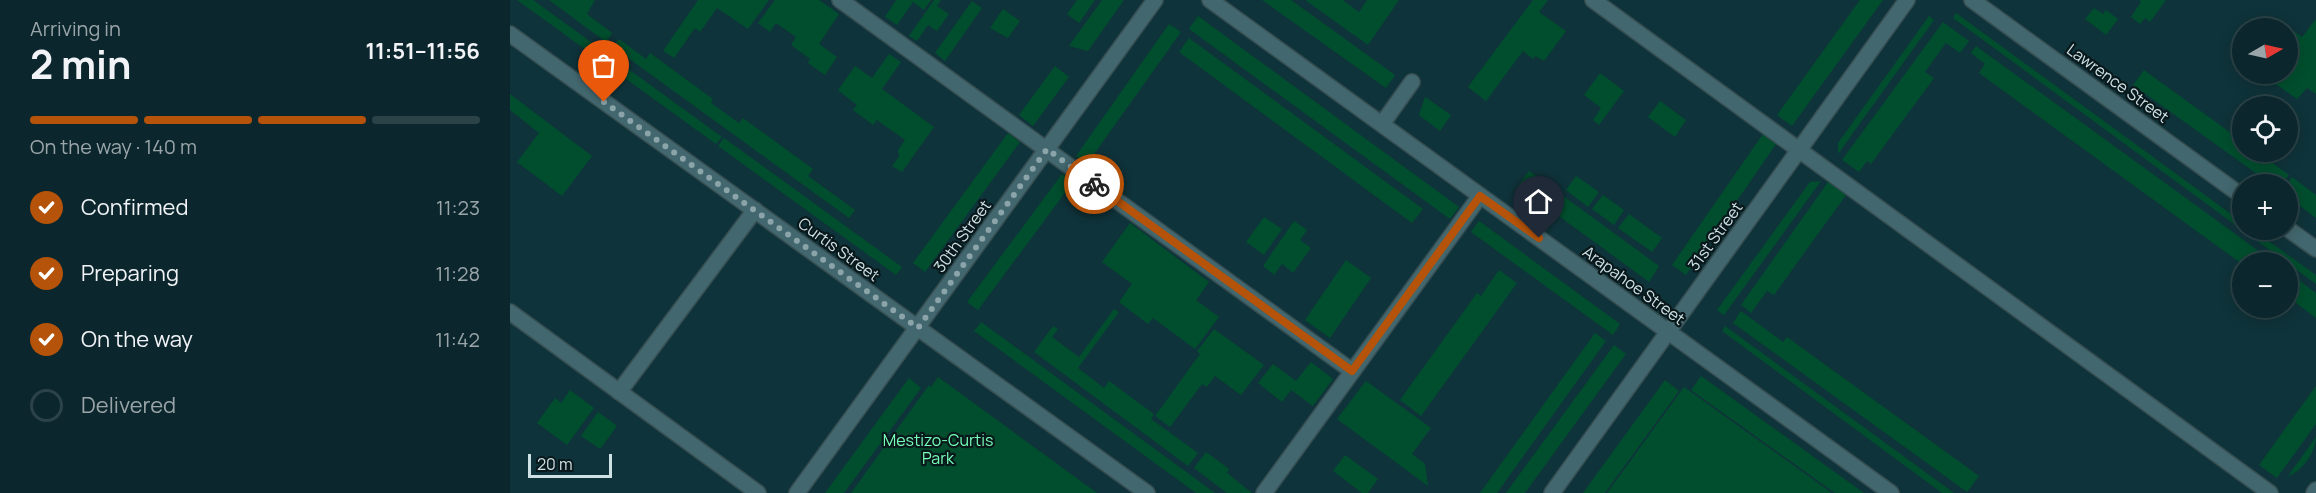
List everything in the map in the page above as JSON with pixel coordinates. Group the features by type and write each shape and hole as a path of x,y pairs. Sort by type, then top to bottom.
{"street":[{"path":"840,0 1352,371"},
{"name":"30th Street","path":"798,493 1155,0"},
{"name":"Arapahoe Street","path":"1210,0 1891,493"},
{"path":"1593,0 2270,493"},
{"name":"31st Street","path":"1552,493 1907,0"},
{"name":"Lawrence Street","path":"1972,0 2232,189"},
{"name":"Curtis Street","path":"510,34 1147,493"},
{"path":"1382,124 1412,82"},
{"path":"1264,493 1480,196"},
{"path":"619,392 755,210"},
{"path":"2298,236 2316,249"},
{"path":"510,312 758,493"}],"green space":[{"path":"517,0 533,0 722,137 716,144"},
{"path":"549,0 595,0 587,14 612,33 606,42"},
{"path":"698,0 769,0 748,29 717,8 700,32 695,28 674,58 663,51"},
{"path":"775,0 819,0 839,14 819,44 837,57 825,75 808,63 810,59 791,45 796,37 776,23 770,32 758,23"},
{"path":"896,0 931,0 924,10 913,2 897,25 885,17"},
{"path":"934,0 941,0 937,6 949,14 937,31 928,25 917,41 909,36"},
{"path":"1077,0 1095,0 1079,23 1067,14"},
{"path":"1102,0 1124,0 1088,51 1069,46"},
{"path":"1262,0 1291,0 1395,75 1386,88"},
{"path":"1305,0 1343,0 1359,12 1367,0 1399,0 1368,45"},
{"path":"1533,0 1548,0 1539,12 1566,31 1544,61 1535,56 1533,59 1523,51 1486,101 1468,87"},
{"path":"1860,0 1883,0 1792,126 1777,115"},
{"path":"2139,0 2166,0 2150,22 2145,18 2140,24 2131,17 2141,2"},
{"path":"972,1 982,8 945,61 935,53"},
{"path":"2094,8 2103,14 2106,10 2118,19 2106,35 2085,19"},
{"path":"1003,9 1020,21 1008,38 990,28"},
{"path":"1956,13 2232,215 2232,223 1953,18"},
{"path":"1198,16 1459,207 1450,219 1189,29"},
{"path":"1929,16 1934,20 1838,154 1838,143"},
{"path":"2316,19 2316,94 2307,88 2298,98 2276,84 2298,84 2298,34 2302,37"},
{"path":"1943,22 1969,41 1960,53 1946,43 1925,72 1934,78 1871,164 1867,161 1859,172 1842,160"},
{"path":"1169,24 1181,32 1087,164 1076,156"},
{"path":"1189,38 1423,209 1412,223 1179,52"},
{"path":"619,39 646,59 650,53 713,99 711,103 739,123 743,118 813,169 808,176 855,210 849,218 613,47"},
{"path":"1976,46 2232,232 2232,240 2244,240 2260,252 2232,252 2232,257 1979,73 1985,64 1971,53"},
{"path":"889,54 901,62 882,89 934,127 902,172 892,166 899,157 898,150 905,140 877,120 873,125 853,110 857,105 838,90 855,66 872,78"},
{"path":"1055,66 1069,77 1033,126 1019,115"},
{"path":"2144,70 2232,134 2232,156 2133,85"},
{"path":"1600,73 1624,91 1599,125 1593,120 1601,108 1584,95"},
{"path":"510,94 592,156 562,196 517,162 539,133 510,110"},
{"path":"1425,97 1451,115 1440,131 1419,115"},
{"path":"1660,101 1686,120 1675,137 1648,117"},
{"path":"1008,133 1020,142 925,272 913,263"},
{"path":"1763,134 1776,144 1686,275 1672,265"},
{"path":"724,138 902,267 896,275 718,146"},
{"path":"2240,162 2271,162 2288,174 2257,174"},
{"path":"1529,171 1659,266 1649,282 1518,186"},
{"path":"1062,174 1073,182 978,310 967,302"},
{"path":"1576,176 1599,192 1588,207 1566,190"},
{"path":"1821,181 1724,315 1717,310 1810,182"},
{"path":"1828,182 1846,195 1774,295 1767,291 1751,313 1741,305"},
{"path":"2298,182 2316,195 2316,218 2298,204"},
{"path":"1603,195 1624,210 1614,225 1592,209"},
{"path":"1629,214 1662,238 1652,252 1618,228"},
{"path":"1264,217 1282,229 1264,255 1246,242"},
{"path":"1294,221 1307,230 1300,240 1311,248 1293,273 1282,264 1274,275 1263,266"},
{"path":"1479,221 1620,324 1613,335 1471,232"},
{"path":"1130,223 1209,282 1196,300 1219,317 1195,349 1153,318 1148,324 1119,302 1132,284 1102,262"},
{"path":"2256,240 2267,240 2284,252 2272,252"},
{"path":"1346,260 1371,278 1330,338 1305,320"},
{"path":"2298,262 2316,275 2316,284 2298,271"},
{"path":"1499,270 1517,283 1421,416 1400,400 1477,293 1481,296"},
{"path":"2298,280 2316,293 2316,318 2298,304"},
{"path":"1114,309 1119,312 1078,368 1104,388 1109,381 1154,414 1151,419 1198,453 1188,466 1034,352 1053,326 1058,329 1052,337 1079,357"},
{"path":"1741,311 1783,342 1787,337 1979,476 1967,492 1733,323"},
{"path":"981,322 1215,493 1196,493 974,331"},
{"path":"1725,326 1954,493 1942,493 1722,331"},
{"path":"1214,329 1264,365 1241,395 1215,376 1207,387 1202,384 1170,427 1155,416 1200,354 1197,351"},
{"path":"1595,333 1606,341 1497,493 1480,493"},
{"path":"1614,345 1626,354 1525,493 1506,493"},
{"path":"1311,362 1333,379 1313,406 1291,390 1282,402 1258,383 1273,364 1296,381"},
{"path":"1701,376 1864,493 1835,493 1691,390"},
{"name":"Mestizo-Curtis Park","path":"938,377 1097,493 851,493 929,385 931,387"},
{"path":"909,378 921,388 844,493 825,493"},
{"path":"1665,380 1679,391 1605,493 1583,493"},
{"path":"1366,381 1431,428 1412,454 1425,464 1428,486 1337,419"},
{"path":"2316,386 2316,424 2277,478 2259,465"},
{"path":"1684,387 1832,493 1607,493"},
{"path":"570,390 594,408 567,445 537,423 555,398 561,403"},
{"path":"598,412 617,426 600,449 581,436"},
{"path":"2316,437 2314,448 2307,460 2298,470 2288,476"},
{"path":"1206,452 1229,469 1227,473 1252,493 1227,493 1194,468"},
{"path":"1345,455 1378,479 1368,493 1362,493 1333,471"}],"way so far":[{"path":"604,102 918,328 1047,149 1094,184"}],"route":[{"path":"1094,184 1352,371 1480,196 1539,238"}]}
